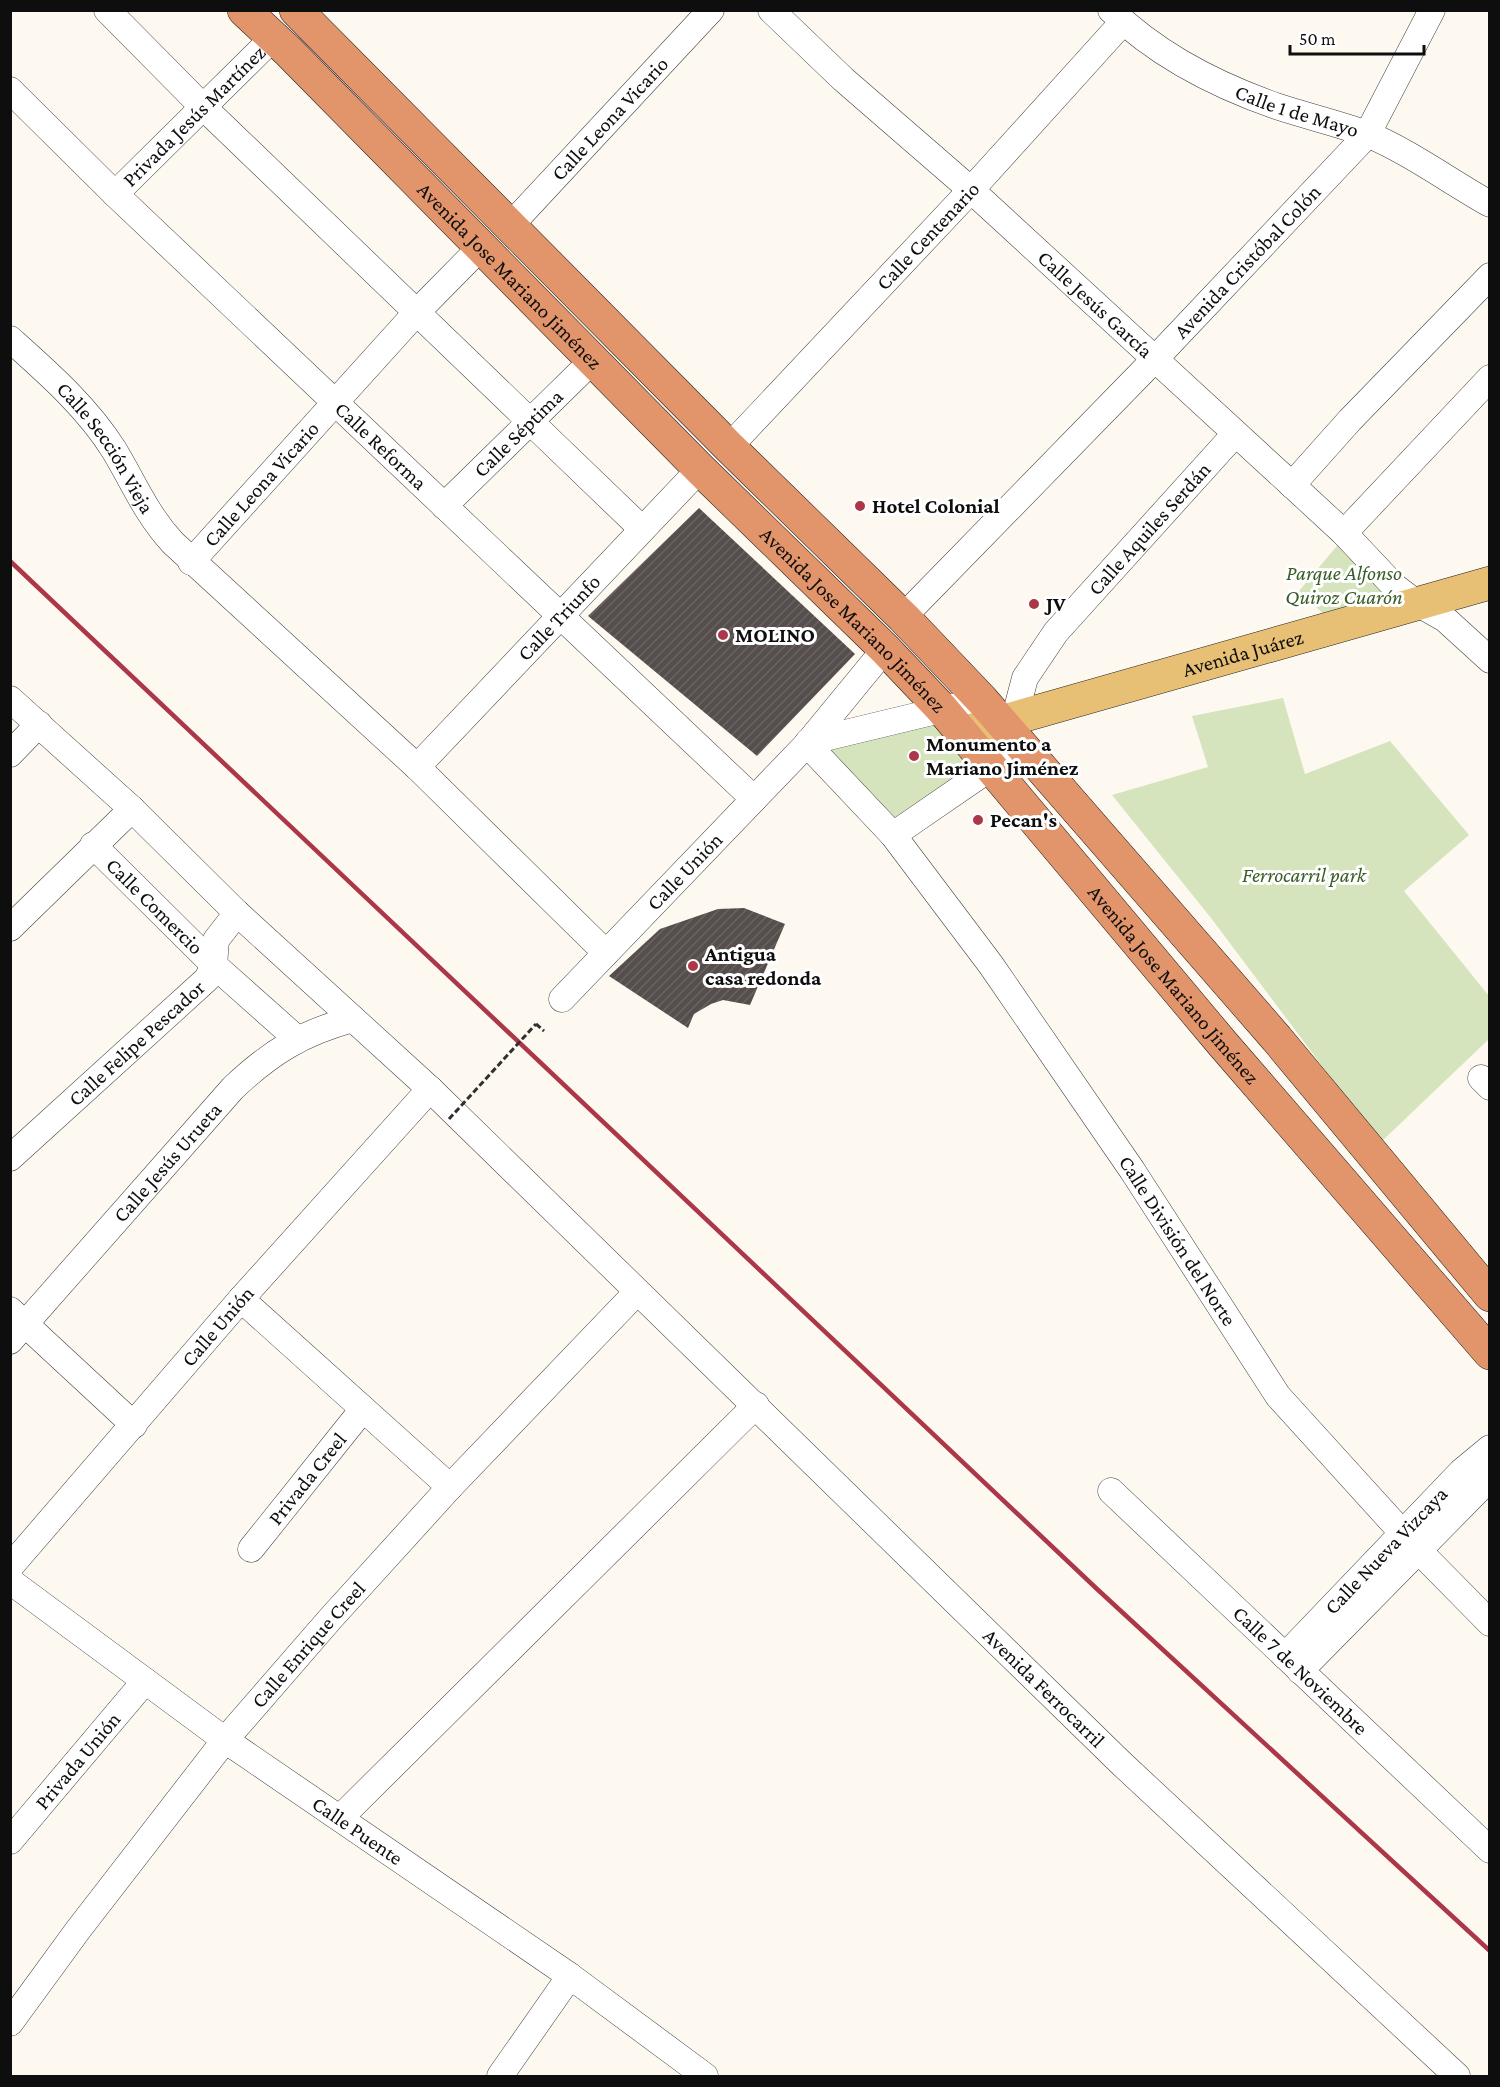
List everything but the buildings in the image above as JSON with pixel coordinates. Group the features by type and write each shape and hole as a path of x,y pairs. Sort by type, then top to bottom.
{"highway":[{"name":"Avenida Jose Mariano Jiménez","path":"243,10 700,469 885,649 952,721 1222,1042 1490,1353"},
{"name":"Avenida Jose Mariano Jiménez","path":"301,12 509,226 729,447 903,617 1004,721 1277,1039 1490,1295"}],"main road":[{"name":"Avenida Juárez","path":"1004,721 1415,602 1490,583"},
{"path":"952,721 1004,721"}],"street":[{"path":"107,10 202,106 642,529"},
{"name":"Calle Leona Vicario","path":"509,226 711,10"},
{"name":"Calle Jesús García","path":"771,10 843,79 971,190 1344,533 1394,586 1415,602 1446,619 1490,660"},
{"name":"Avenida Cristóbal Colón","path":"903,617 1155,359 1367,135 1425,13"},
{"name":"Calle Centenario","path":"729,447 971,190 1117,16"},
{"name":"Calle 1 de Mayo","path":"1117,16 1186,66 1222,85 1277,106 1367,135 1401,152 1490,204"},
{"name":"Privada Jesús Martínez","path":"115,194 273,38"},
{"name":"Calle Reforma","path":"10,90 115,194 335,404 754,799"},
{"name":"Calle Leona Vicario","path":"191,562 416,313 480,248"},
{"path":"1292,485 1350,420 1490,276"},
{"name":"Calle Sección Vieja","path":"10,339 72,396 113,448 153,522 191,562 417,767 606,953"},
{"name":"Calle Séptima","path":"444,506 592,360"},
{"path":"1344,533 1490,378"},
{"name":"Calle Aquiles Serdán","path":"1004,721 1025,678 1056,632 1235,434"},
{"name":"Calle Triunfo","path":"417,767 700,469"},
{"name":"Calle Unión","path":"562,999 807,743 885,649"},
{"path":"10,699 132,809 10,928"},
{"path":"807,743 952,721"},
{"path":"807,743 893,835 993,767 1004,721"},
{"path":"10,754 39,724"},
{"name":"Avenida Ferrocarril","path":"132,809 237,913 430,1089 1130,1772 1457,2076"},
{"name":"Calle División del Norte","path":"893,835 991,965 1119,1151 1278,1396 1410,1541 1490,1623"},
{"name":"Calle Comercio","path":"93,845 214,965 296,1038"},
{"name":"Calle Felipe Pescador","path":"10,1158 207,979 214,965 216,939 237,913"},
{"name":"Calle Jesús Urueta","path":"16,1325 233,1088 273,1053 296,1038 353,1019"},
{"name":"Calle Unión","path":"10,1567 241,1299 430,1089"},
{"name":"Calle Enrique Creel","path":"10,2023 78,1930 225,1740 331,1618 450,1487 637,1292"},
{"path":"241,1299 450,1487"},
{"path":"16,1325 134,1425"},
{"path":"340,1818 756,1405"},
{"name":"Privada Creel","path":"251,1549 363,1408"},
{"name":"Calle Nueva Vizcaya","path":"1292,1663 1410,1541 1461,1472 1490,1448"},
{"name":"Calle Nueva Vizcaya","path":"1410,1541 1490,1478"},
{"name":"Calle 7 de Noviembre","path":"1111,1491 1490,1850"},
{"name":"Calle Puente","path":"10,1581 225,1740 570,1977 705,2076"},
{"name":"Privada Unión","path":"10,1841 145,1682"},
{"path":"500,2076 570,1977"}],"path":[{"path":"449,1119 536,1024 544,1031"}],"green space":[{"name":"Parque Alfonso Quiroz Cuarón","path":"1342,540 1403,600 1329,619 1299,591"},
{"name":"Ferrocarril park","path":"1283,698 1305,774 1390,741 1469,835 1404,891 1489,996 1489,1039 1380,1143 1211,918 1112,795 1208,767 1192,716"},
{"path":"931,723 984,767 894,829 813,743"}],"railway":[{"path":"10,561 1097,1589 1490,1951"}],"place":[{"name":"Hotel Colonial","path":"860,506"},
{"name":"JV","path":"1034,604"},
{"name":"MOLINO","path":"723,635"},
{"name":"Monumento a Mariano Jiménez","path":"914,756"},
{"name":"Pecan's","path":"978,820"},
{"name":"Antigua casa redonda","path":"693,966"}]}
